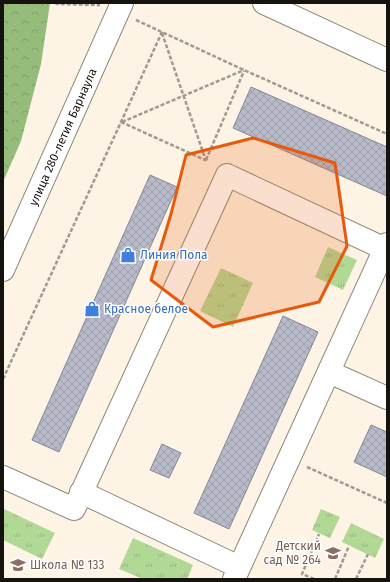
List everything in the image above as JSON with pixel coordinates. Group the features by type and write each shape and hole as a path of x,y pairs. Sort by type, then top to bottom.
{"street":[{"path":"264,3 387,60"},
{"name":"улица 280-летия Барнаула","path":"3,270 120,9"},
{"path":"3,477 74,509 81,492 227,175 386,246 379,282 328,372 236,573 81,492"},
{"path":"328,372 387,398"}],"path":[{"path":"55,3 120,9 162,32 387,134"},
{"path":"162,32 206,161"},
{"path":"3,379 162,32"},
{"path":"121,122 244,70"},
{"path":"206,161 244,70"},
{"path":"121,122 206,161"},
{"path":"289,459 387,503"},
{"path":"314,579 302,574 319,534"},
{"path":"335,579 350,546"},
{"path":"356,579 368,554"}],"highlighted area":[{"path":"253,138 335,163 347,246 319,302 213,327 151,280 171,214 186,155"}],"green space":[{"path":"3,3 50,3 41,64 21,141 3,182"},
{"path":"328,247 357,260 343,290 315,277"},
{"path":"221,268 253,283 233,327 200,311"},
{"path":"4,509 55,533 42,559 3,540"},
{"path":"321,509 340,517 330,538 312,530"},
{"path":"351,523 384,539 375,558 342,542"},
{"path":"133,538 193,565 187,579 143,579 119,569"}],"building":[{"path":"251,87 387,147 387,196 233,128"},
{"path":"150,175 177,187 59,452 32,440"},
{"path":"283,316 318,332 229,529 194,513"},
{"path":"371,425 387,432 387,477 354,462"},
{"path":"162,444 181,453 169,478 150,470"}],"place":[{"name":"Линия Пола","path":"128,255"},
{"name":"Красное белое","path":"92,309"},
{"name":"Детский сад № 264","path":"333,553"},
{"name":"Школа № 133","path":"18,565"}]}
